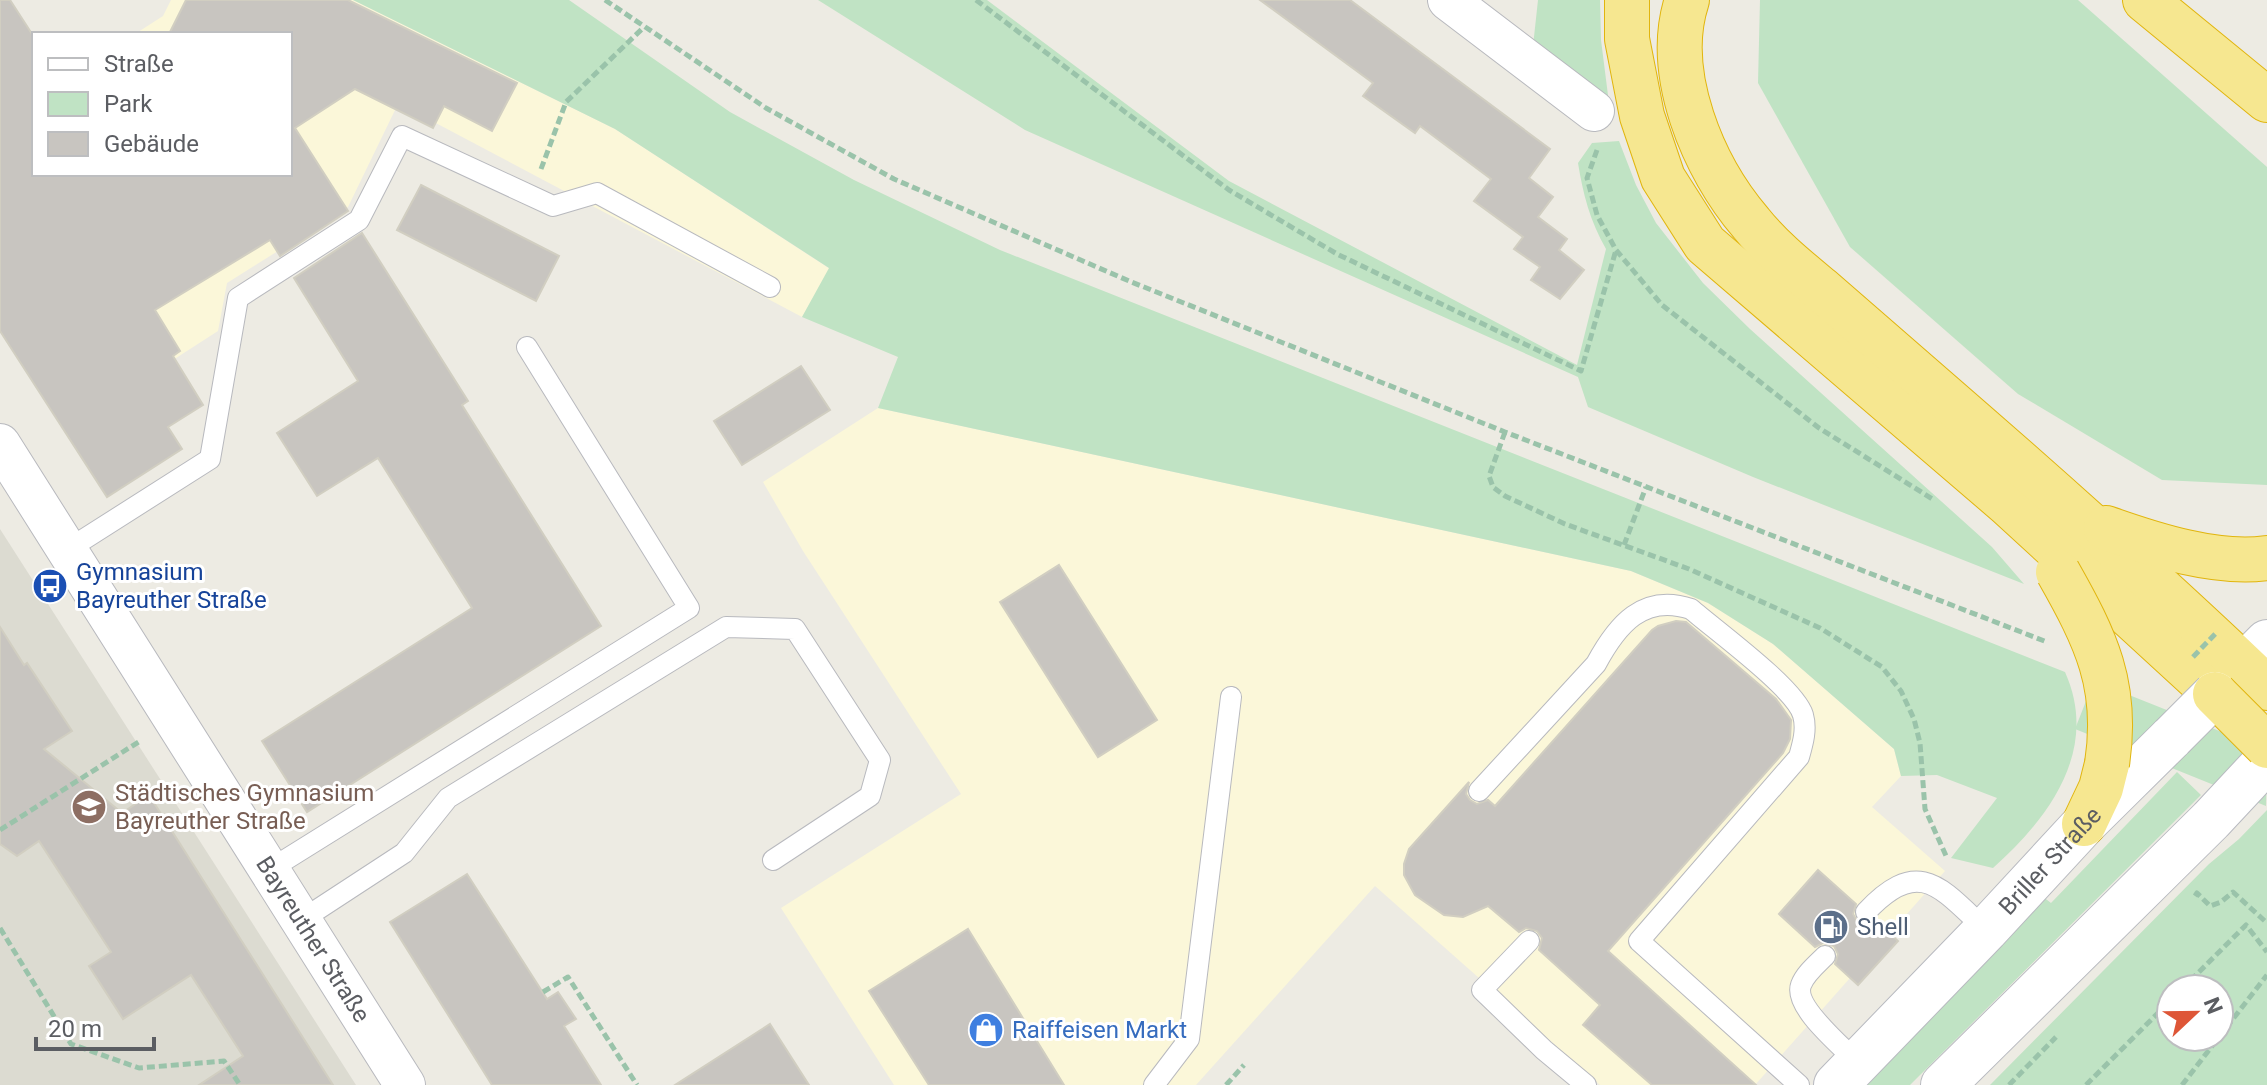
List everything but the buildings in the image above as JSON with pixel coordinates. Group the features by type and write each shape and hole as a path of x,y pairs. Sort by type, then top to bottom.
{"highway":[{"path":"1627,0 1627,39 1642,116 1663,178 1705,244 2008,504 2101,588 2251,668"},
{"path":"1687,0 1682,18 1680,66 1691,118 1717,172 1750,223 1800,271 2251,668 2267,746"},
{"path":"2145,0 2267,100"},
{"path":"2183,0 2267,77"},
{"path":"2008,504 2058,572 2089,630 2107,681 2120,771 2101,788 2084,824"},
{"path":"2088,522 2154,545 2228,558 2267,558"}],"main road":[{"path":"2120,771 2251,668"},
{"path":"1943,1085 2209,822 2267,760"},
{"name":"Briller Straße","path":"1847,1074 2084,824"}],"street":[{"path":"1448,0 1594,111"},
{"name":"Bayreuther Straße","path":"0,444 405,1085"}],"lane":[{"path":"67,550 210,459 238,298 359,220 402,136 553,206 597,193 770,287"},
{"path":"269,870 689,608 527,347"},
{"path":"1479,791 1596,664 1609,639 1630,618 1652,605 1673,603 1691,609 1791,694 1803,714 1805,738 1799,757 1639,941 1799,1085"},
{"path":"300,921 404,853 448,798 726,627 795,629 880,760 870,796 773,860"},
{"path":"1154,1085 1189,1039 1231,697"},
{"path":"1866,912 1882,894 1902,883 1922,880 1938,886 1986,930"},
{"path":"1529,941 1482,990 1544,1050 1586,1085"},
{"path":"1825,956 1806,977 1800,996 1847,1074"}],"path":[{"path":"605,0 766,108 894,179 1129,281 2059,647"},
{"path":"976,0 1229,190 1337,254 1581,371 1616,250"},
{"path":"531,196 566,102 644,27"},
{"path":"1594,111 1599,146 1587,178 1597,215 1616,250 1662,305 1819,428 1945,507"},
{"path":"1624,545 1646,487"},
{"path":"0,830 174,719"},
{"path":"2186,905 2197,893 2210,906 2233,892 2267,923"},
{"path":"2198,973 2246,925 2267,952"},
{"path":"0,928 71,1044 139,1068 224,1061 240,1085"},
{"path":"2235,1016 2267,975"},
{"path":"543,992 568,977 637,1085"},
{"path":"2086,1085 2155,1016"},
{"path":"2009,1085 2065,1029"},
{"path":"2182,1085 2207,1053"},
{"path":"1226,1085 1244,1065"}],"shaded area":[{"path":"171,0 353,0 615,129 830,269 802,317 432,121 397,106 348,207 227,283 218,331 159,369 37,176 292,176 292,32 138,32 163,16"},
{"path":"878,408 1631,571 1708,603 1773,644 1894,749 1901,776 1872,807 1945,871 1755,1085 1600,1085 1375,886 1196,1085 894,1085 781,908 961,794 803,551 763,482"},
{"name":"Städtisches Gymnasium Bayreuther Straße","path":"0,529 356,1085 0,1085"}],"green space":[{"path":"353,0 569,0 730,112 854,180 1000,250 2065,672 2074,701 2076,728 2072,755 2063,780 2050,805 2033,827 1993,868 1951,858 1997,798 1937,775 1901,776 1894,749 1773,644 1708,603 1631,571 878,408 898,357 802,317 829,268 615,129"},
{"path":"818,0 987,0 1229,181 1577,365 1606,249 1588,207 1578,163 1592,143 1619,141 1636,185 1656,223 1703,283 1992,547 2024,584 1753,477 1588,407 1578,377 1025,130"},
{"path":"1538,0 1600,0 1601,40 1611,119 1533,46"},
{"path":"1760,0 2078,0 2267,167 2267,485 2162,480 2018,394 1850,247 1758,83"},
{"path":"2094,681 2267,750 2266,806 2075,729"},
{"path":"2177,772 2201,795 1910,1085 1858,1085 2042,896 2051,903"},
{"path":"2267,810 2267,1085 1990,1085 2209,864"}],"place":[{"name":"Gymnasium Bayreuther Straße","path":"50,586"},
{"name":"Städtisches Gymnasium Bayreuther Straße","path":"89,807"},
{"name":"Shell","path":"1831,927"},
{"name":"Raiffeisen Markt","path":"986,1030"}]}
